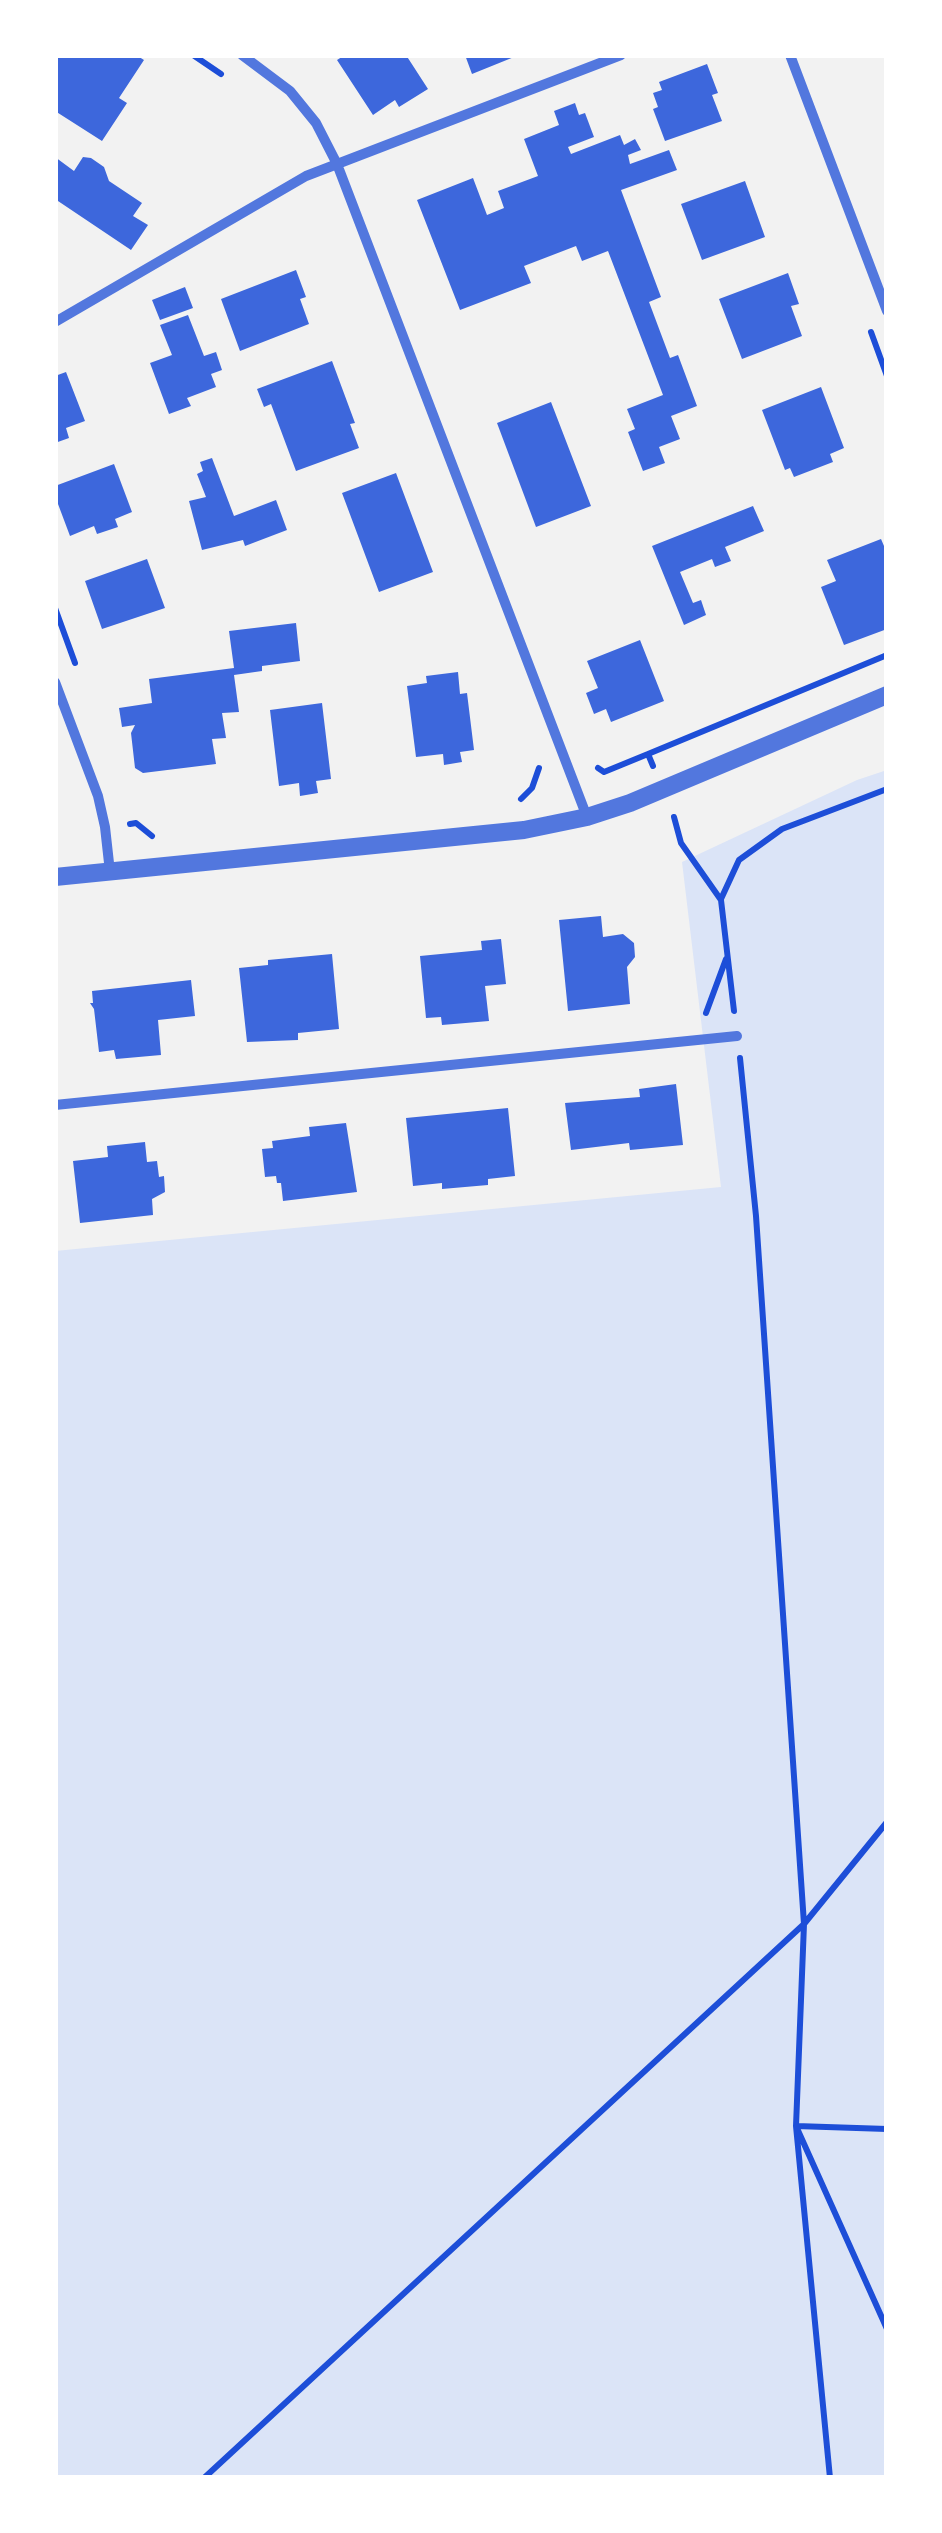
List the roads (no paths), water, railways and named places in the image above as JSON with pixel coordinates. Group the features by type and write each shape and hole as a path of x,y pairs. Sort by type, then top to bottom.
{"street":[{"path":"242,55 290,91 316,123 337,164 587,816"},
{"path":"55,322 306,176 621,55"},
{"path":"790,55 887,311"},
{"path":"55,682 98,796 110,872"},
{"path":"55,877 524,830 587,816 664,788 887,695"},
{"path":"55,1105 737,1036"}]}
